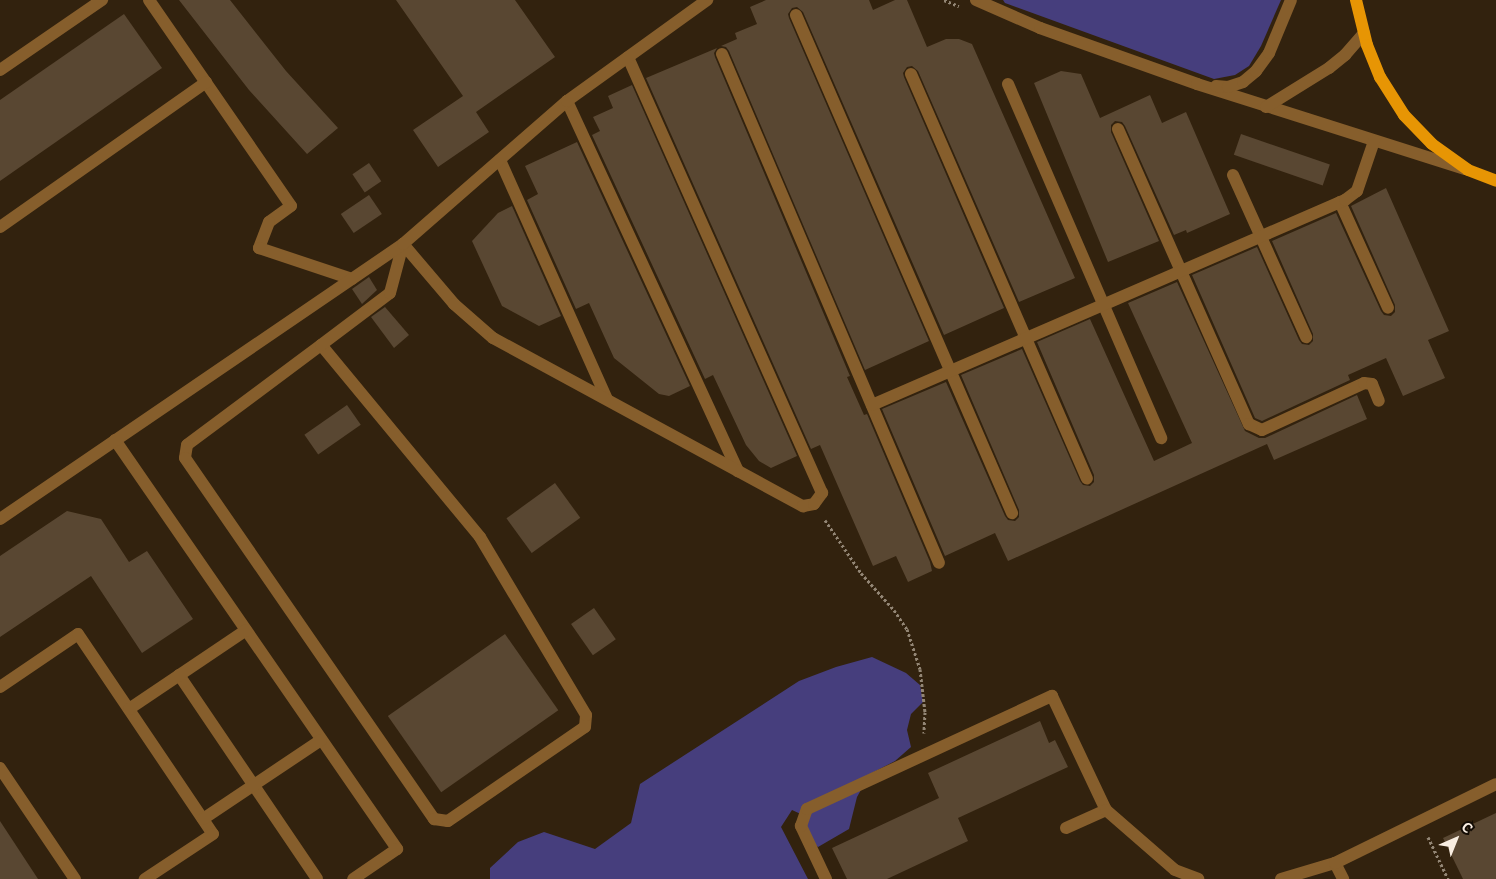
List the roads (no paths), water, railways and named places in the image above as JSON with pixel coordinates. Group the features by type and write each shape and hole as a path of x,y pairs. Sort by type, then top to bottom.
{"main road":[{"path":"1356,0 1364,33 1380,77 1404,115 1432,144 1468,170 1496,181"}],"street":[{"path":"0,70 102,0"},
{"path":"149,0 291,206 269,222 259,248 352,279"},
{"path":"0,519 404,244 567,101 707,0"},
{"path":"976,0 1040,28 1197,84 1468,170"},
{"path":"1197,84 1228,87 1243,82 1256,71 1269,53 1291,0"},
{"path":"796,15 1012,513"},
{"path":"1266,107 1329,68 1345,55 1364,33"},
{"path":"722,54 939,563"},
{"path":"404,244 454,304 494,338 803,506 814,504 822,492 628,57"},
{"path":"911,74 1087,478"},
{"path":"0,227 206,82"},
{"path":"1008,84 1161,438"},
{"path":"567,101 738,471"},
{"path":"1118,129 1249,424 1262,430 1364,383 1372,384 1379,401"},
{"path":"872,405 1340,202 1357,191 1374,141"},
{"path":"500,160 607,399"},
{"path":"1233,176 1306,337"},
{"path":"1340,202 1388,308"},
{"path":"321,345 480,537 586,715 585,727 448,821 434,819 185,458 187,444 390,293 404,244"},
{"path":"115,440 397,849 353,879"},
{"path":"129,709 246,630"},
{"path":"0,687 78,634 212,834 146,879"},
{"path":"179,675 317,879"},
{"path":"826,879 801,826 807,809 1052,696 1106,810 1175,870 1198,879"},
{"path":"203,819 322,740"},
{"path":"0,768 75,879"},
{"path":"1282,879 1335,863 1496,784"},
{"path":"1066,828 1106,810"},
{"path":"1335,863 1343,879"}]}
